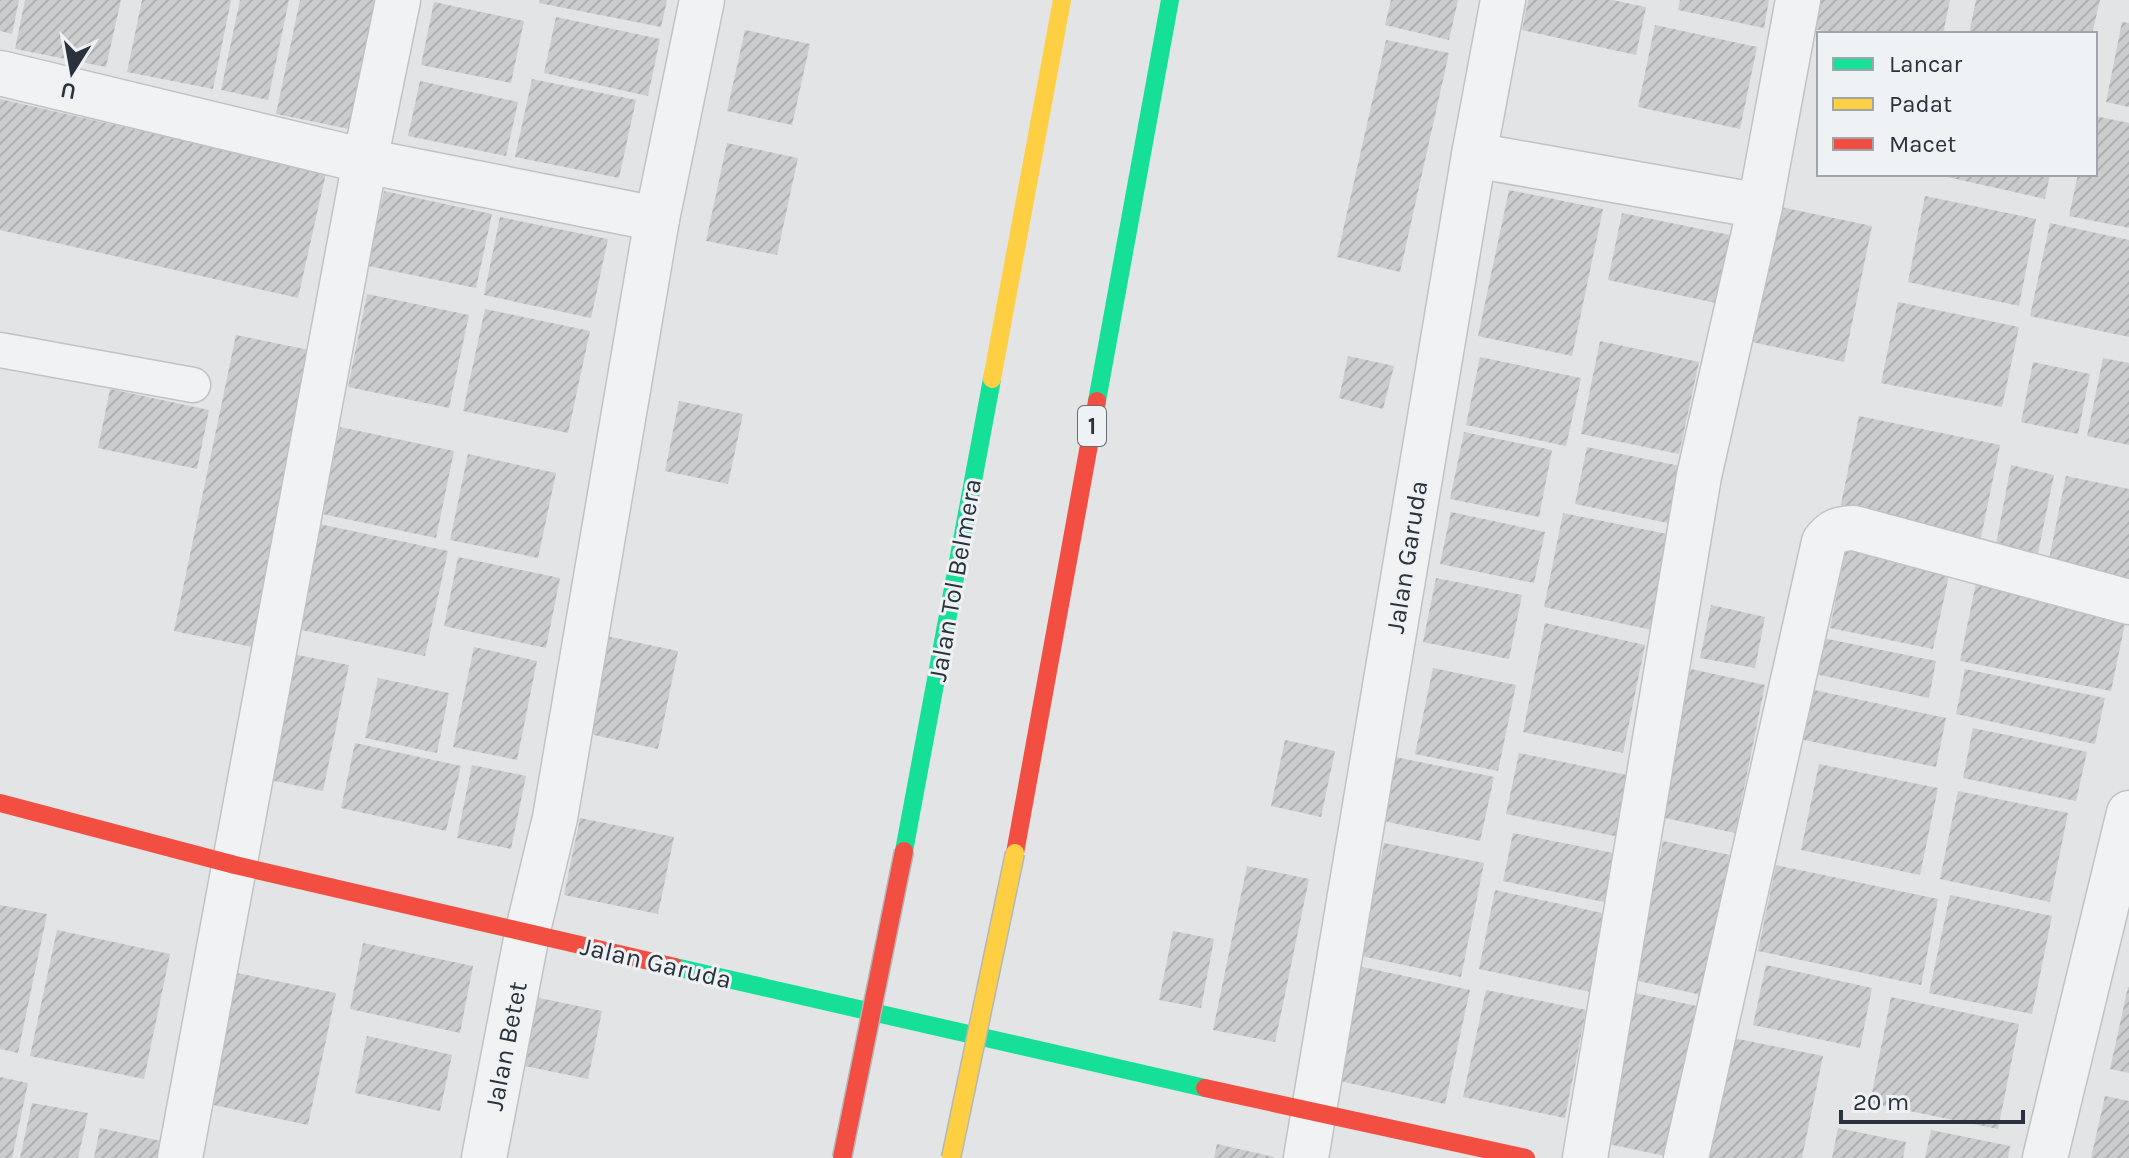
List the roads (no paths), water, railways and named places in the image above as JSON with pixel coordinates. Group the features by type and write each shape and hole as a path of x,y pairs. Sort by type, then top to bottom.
{"main road":[{"name":"Jalan Tol Belmera","path":"842,1158 904,851 1062,0"},
{"name":"1","path":"951,1158 1015,853 1170,0"},
{"name":"Jalan Garuda","path":"0,803 235,865 527,934 1315,1114 1526,1158"}],"street":[{"path":"180,1158 365,161 398,0"},
{"name":"Jalan Betet","path":"484,1158 527,934 555,818 657,219 702,0"},
{"name":"Jalan Garuda","path":"1315,1114 1474,155 1503,0"},
{"path":"1585,1158 1699,476 1760,206 1798,0"},
{"path":"0,73 365,161 657,219"},
{"path":"1474,155 1760,206"},
{"path":"1686,1158 1824,542 1830,534 1837,529 1854,528 2129,602"},
{"path":"2045,1158 2115,934 2129,813"},
{"path":"1306,1158 1315,1114"}],"lane":[{"path":"0,350 193,385"}]}
